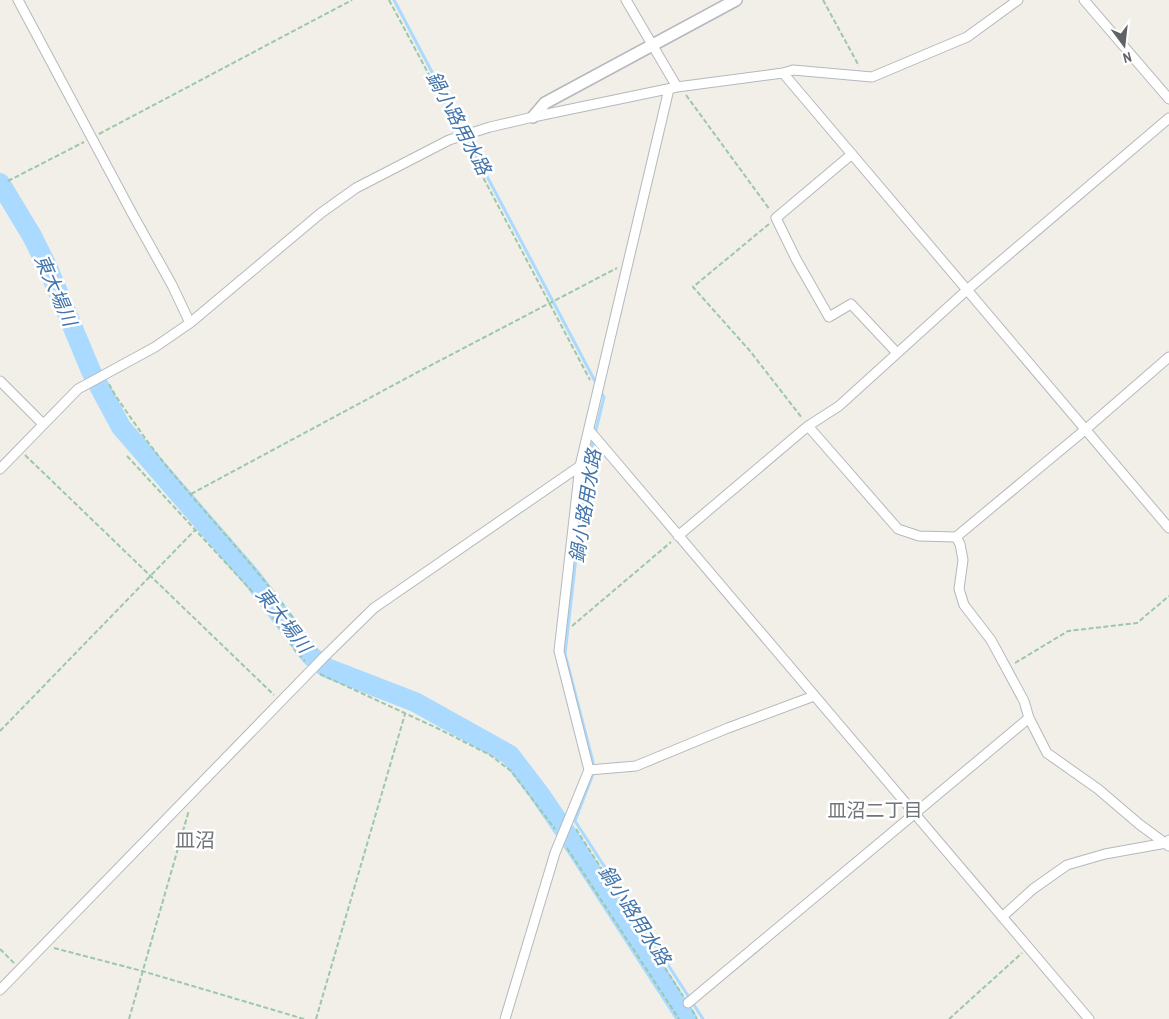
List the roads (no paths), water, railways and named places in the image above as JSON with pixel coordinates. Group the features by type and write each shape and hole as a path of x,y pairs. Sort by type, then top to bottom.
{"street":[{"path":"18,0 132,215 172,285 190,322"},
{"path":"505,1019 561,838 589,770 559,651 580,466 627,266 675,88 626,0"},
{"path":"533,117 545,103 736,0"},
{"path":"0,469 78,389 155,347 190,322 321,213 356,188 449,140 461,135 533,117 675,88 794,70 872,77 967,37 1018,0"},
{"path":"1084,0 1169,99"},
{"path":"783,73 1169,528"},
{"path":"678,536 808,426 839,406 968,289 1169,118"},
{"path":"852,154 776,218 796,259 829,317 851,304 897,354"},
{"path":"808,426 898,529 919,536 956,537 1086,430 1169,357"},
{"path":"0,381 43,424"},
{"path":"588,430 1089,1019"},
{"path":"0,990 374,608 580,466"},
{"path":"956,537 960,544 963,560 959,589 964,605 991,640 1024,702 1029,718 1047,753 1098,789 1139,824 1168,843"},
{"path":"589,770 636,766 728,728 814,696"},
{"path":"688,1003 1029,718"},
{"path":"1002,917 1034,888 1067,866 1104,854 1168,843"}],"waterway":[{"name":"鍋小路用水路","path":"394,0 597,385"},
{"name":"東大場川","path":"0,183 32,236 48,268 91,371 121,427 252,578 311,656 327,668 415,702 510,755 571,840 687,1019"},
{"name":"鍋小路用水路","path":"600,391 604,397 587,467 565,654 593,762 593,774 575,821 703,1019"}],"district":[{"name":"皿沼二丁目","path":"875,810"},
{"name":"皿沼","path":"195,840"}]}
